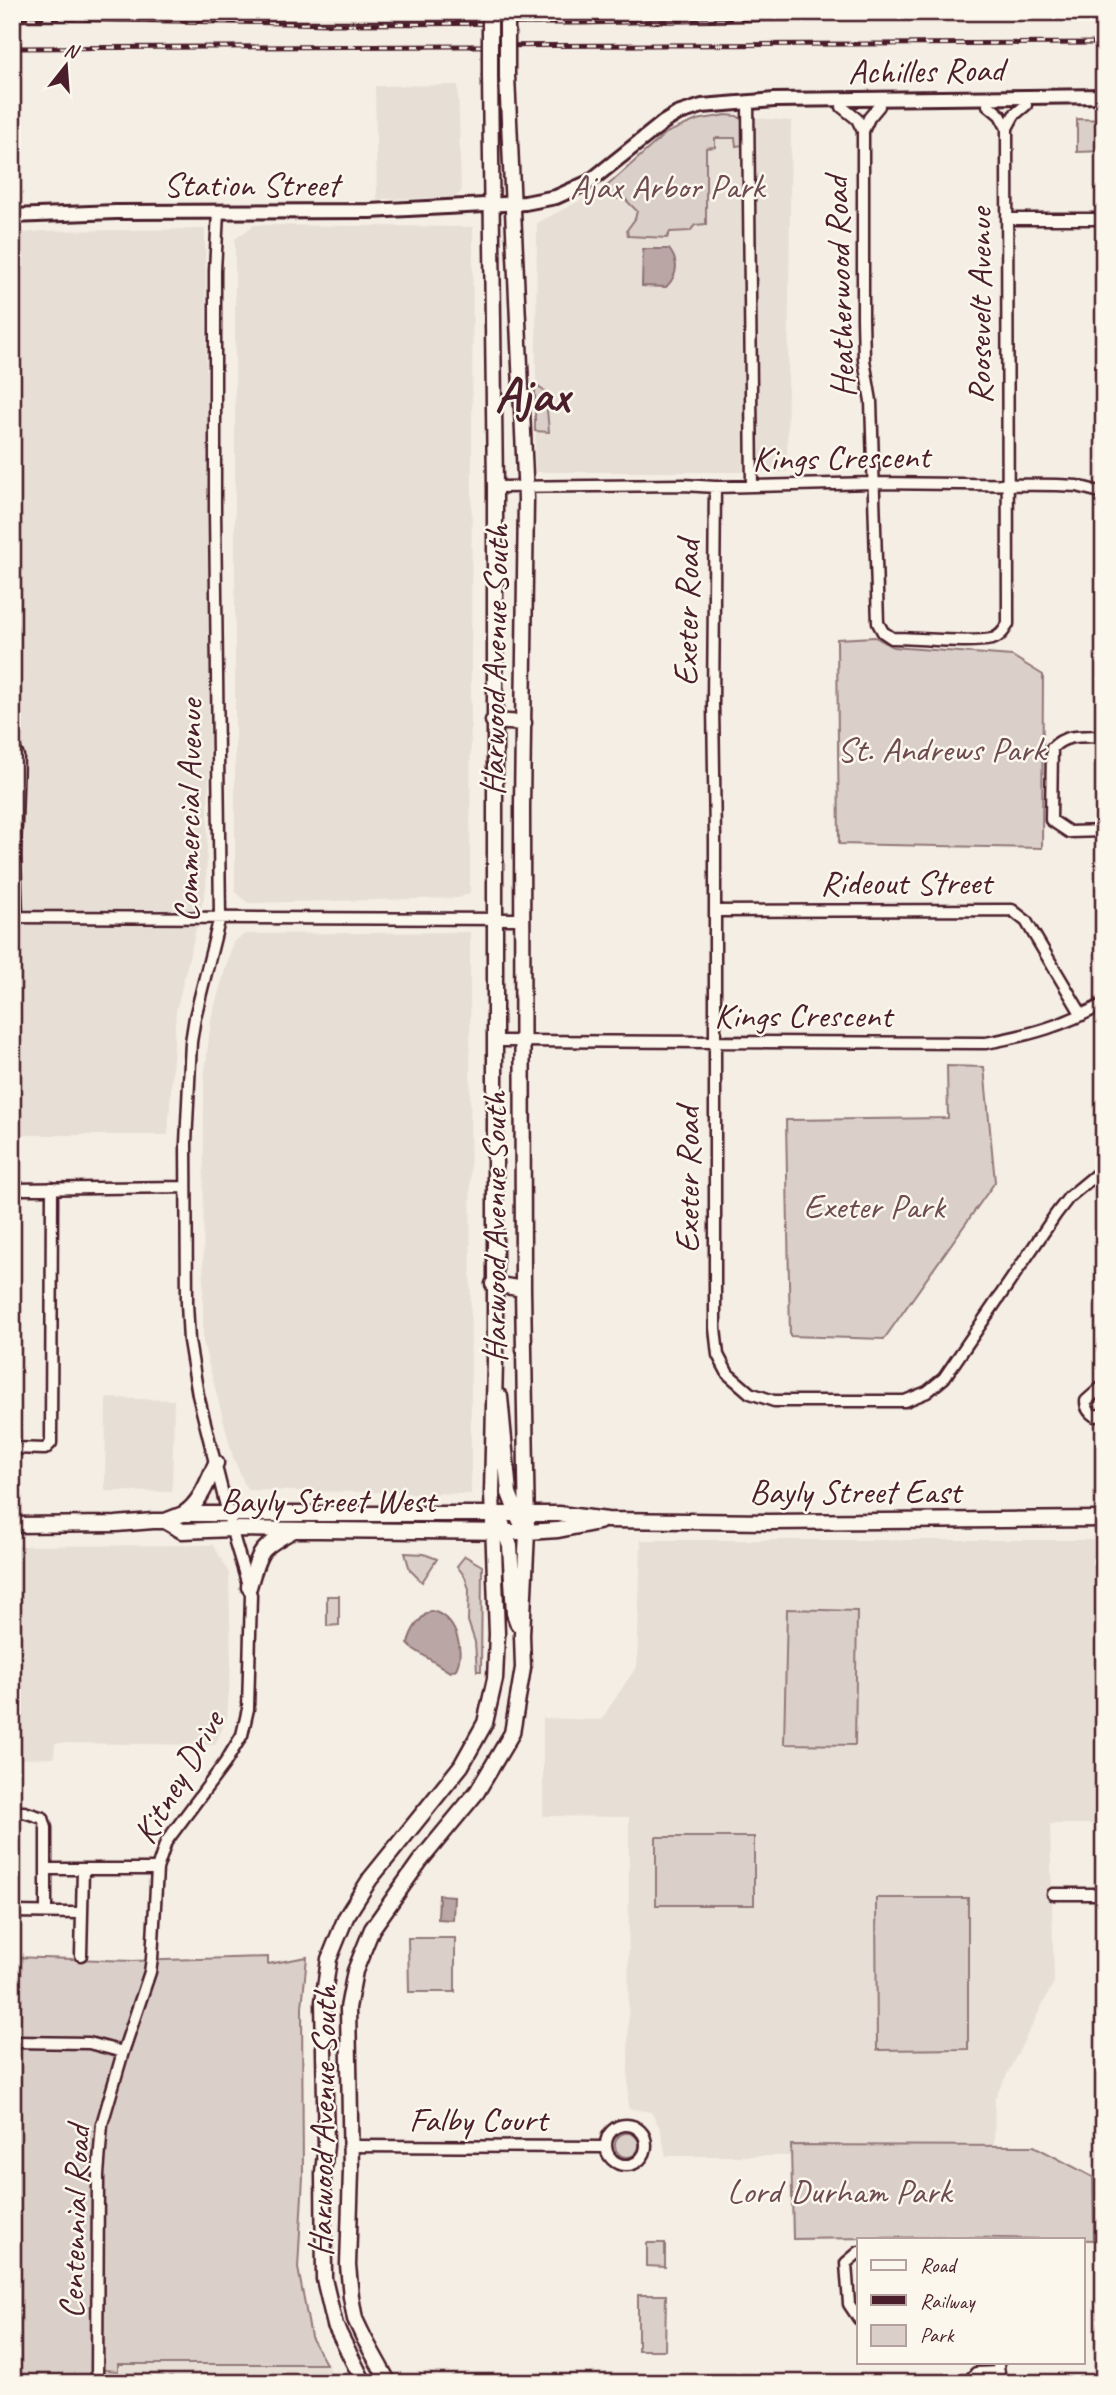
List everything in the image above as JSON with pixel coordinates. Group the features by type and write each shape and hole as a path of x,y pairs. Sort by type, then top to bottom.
{"main road":[{"name":"Harwood Avenue South","path":"490,12 495,487 495,1360 492,1515"},
{"name":"Harwood Avenue South","path":"389,2383 359,2328 351,2297 348,2264 348,2008 355,1971 372,1929 420,1861 477,1792 512,1732 523,1668 527,1532 522,1514 526,487 511,204 506,76 507,12"},
{"path":"493,721 524,723"},
{"path":"494,1284 523,1289"},
{"path":"495,1360 509,1493 522,1514"},
{"path":"183,1514 203,1493 216,1463"},
{"name":"Bayly Street West","path":"165,1521 182,1531 230,1522 375,1513 522,1514"},
{"name":"Bayly Street West","path":"12,1525 165,1521 183,1514 293,1530 527,1532"},
{"name":"Bayly Street East","path":"522,1514 559,1514 607,1520 768,1522 1104,1519"},
{"path":"492,1515 500,1520 500,1531 510,1546 514,1614 522,1635"},
{"name":"Bayly Street East","path":"527,1532 607,1520"},
{"path":"249,1587 256,1563 265,1546 293,1530"},
{"name":"Harwood Avenue South","path":"364,2383 335,2326 324,2279 323,2172 326,2146 323,2003 329,1959 346,1917 370,1879 461,1766 485,1723 495,1679 500,1531"},
{"path":"326,2146 350,2146"}],"street":[{"name":"Achilles Road","path":"491,206 556,197 573,191 605,170 653,130 677,114 702,106 788,99 1104,96"},
{"name":"Achilles Road","path":"748,103 788,107 1104,104"},
{"path":"748,103 752,486"},
{"path":"988,105 1000,115 1007,128"},
{"path":"1007,128 1014,115 1026,105"},
{"name":"Heatherwood Road","path":"880,106 869,118 863,131 863,318 864,360 871,401 878,623 883,632 892,638 977,640 995,638 1003,633 1008,624 1009,484"},
{"name":"Heatherwood Road","path":"842,107 857,119 863,131"},
{"name":"Roosevelt Avenue","path":"1007,128 1009,484"},
{"name":"Station Street","path":"12,216 370,211 491,206"},
{"name":"Commercial Avenue","path":"218,212 215,271 215,512 220,917 191,1042 186,1187 189,1341 198,1395 230,1522"},
{"path":"1006,219 1104,219"},
{"name":"Kings Crescent","path":"495,487 1009,484 1077,486 1104,493"},
{"name":"Exeter Road","path":"715,487 714,1042 715,1328 718,1355 729,1374 750,1393 774,1401 905,1401 927,1392 944,1378 1069,1197 1104,1168"},
{"path":"1104,736 1068,737 1052,748 1051,820 1069,832 1104,831"},
{"path":"12,744 18,756 15,917 523,919"},
{"name":"Rideout Street","path":"715,911 1012,910 1026,921 1082,1015"},
{"name":"Kings Crescent","path":"495,1041 986,1043 1032,1035 1104,1004"},
{"path":"12,1189 186,1187"},
{"path":"12,1448 45,1449 51,1443 53,1430 52,1188"},
{"path":"1104,1385 1086,1401 1086,1406 1095,1416 1104,1414"},
{"name":"Kitney Drive","path":"123,2052 152,1959 157,1870 166,1842 225,1763 242,1735 248,1709 251,1595 230,1522"},
{"path":"12,1812 24,1812 43,1818 46,1828 46,1912"},
{"path":"47,1869 157,1870"},
{"path":"81,1955 83,1869"},
{"path":"1054,1894 1104,1894"},
{"path":"12,1912 82,1913"},
{"path":"12,2042 89,2043 123,2052"},
{"name":"Centennial Road","path":"97,2383 98,2175 102,2124 123,2052"},
{"path":"624,2125 641,2131 646,2142 642,2158 632,2165 613,2161 606,2147 612,2131 624,2125"},
{"name":"Falby Court","path":"350,2146 606,2147"},
{"path":"857,2254 846,2263 849,2304 857,2316"},
{"path":"967,2383 976,2373 999,2372"}],"shaded area":[{"path":"458,85 461,192 454,198 377,199 375,86"},
{"path":"726,115 791,121 787,472 535,472 537,223 606,187 666,133 697,120"},
{"path":"254,225 473,227 470,893 459,898 248,903 235,892 235,239"},
{"path":"205,229 210,735 206,888 176,1011 168,1135 12,1135 12,234 44,231"},
{"path":"643,249 669,249 676,264 675,273 666,287 642,286"},
{"path":"470,932 471,1494 247,1490 233,1457 203,1342 204,1080 211,1019 233,942 245,934"},
{"path":"106,1398 174,1400 172,1492 105,1491"},
{"path":"641,1540 1104,1540 1104,1824 1050,1824 1054,1982 995,2098 994,2145 791,2145 791,2156 666,2156 660,2128 651,2112 628,2108 629,1817 543,1816 543,1718 601,1720 637,1666"},
{"path":"213,1545 229,1573 231,1664 227,1718 215,1745 55,1743 54,1758 12,1759 12,1546"},
{"path":"431,1611 446,1619 459,1643 459,1661 456,1669 450,1672 408,1644 416,1625"},
{"path":"439,1895 454,1896 453,1920 438,1919"},
{"path":"117,2364 326,2364 339,2383 104,2383 104,2370 118,2370"}],"green space":[{"name":"Ajax Arbor Park","path":"737,116 744,121 743,145 736,146 735,138 715,138 715,147 706,148 706,224 695,225 690,231 670,232 667,238 628,236 627,230 637,211 625,199 612,198 605,194 606,187 666,133 697,120"},
{"path":"1077,119 1104,120 1104,151 1077,152"},
{"path":"535,385 550,395 547,410 549,432 535,431"},
{"name":"St. Andrews Park","path":"875,637 893,647 1012,656 1043,675 1042,848 839,844 837,639"},
{"name":"Exeter Park","path":"947,1066 984,1067 995,1182 884,1339 790,1336 786,1120 948,1118"},
{"path":"405,1553 424,1554 437,1559 422,1582 410,1570"},
{"path":"465,1556 482,1566 481,1671 477,1671 475,1642 468,1621 469,1589 457,1566"},
{"path":"327,1596 339,1596 339,1625 327,1626"},
{"path":"787,1609 857,1611 855,1745 784,1744"},
{"path":"656,1837 754,1837 754,1905 656,1905"},
{"path":"876,1898 968,1898 968,2049 877,2050"},
{"path":"408,1938 455,1938 455,1992 409,1992"},
{"path":"12,1957 132,1961 268,1957 268,1964 307,1957 302,2007 303,2176 298,2268 311,2337 326,2364 118,2364 118,2371 92,2369 94,2383 12,2383"},
{"path":"627,2133 638,2140 639,2145 632,2156 627,2157 616,2150 615,2145 622,2134"},
{"name":"Lord Durham Park","path":"791,2145 1034,2146 1093,2177 1094,2240 948,2237 793,2239"},
{"path":"647,2243 665,2243 665,2267 647,2266"},
{"path":"638,2295 666,2295 665,2350 638,2350"}],"railway":[{"path":"12,18 333,24 581,23 1104,13"},
{"path":"12,48 1104,43"}],"district":[{"name":"Ajax","path":"532,394"}]}
